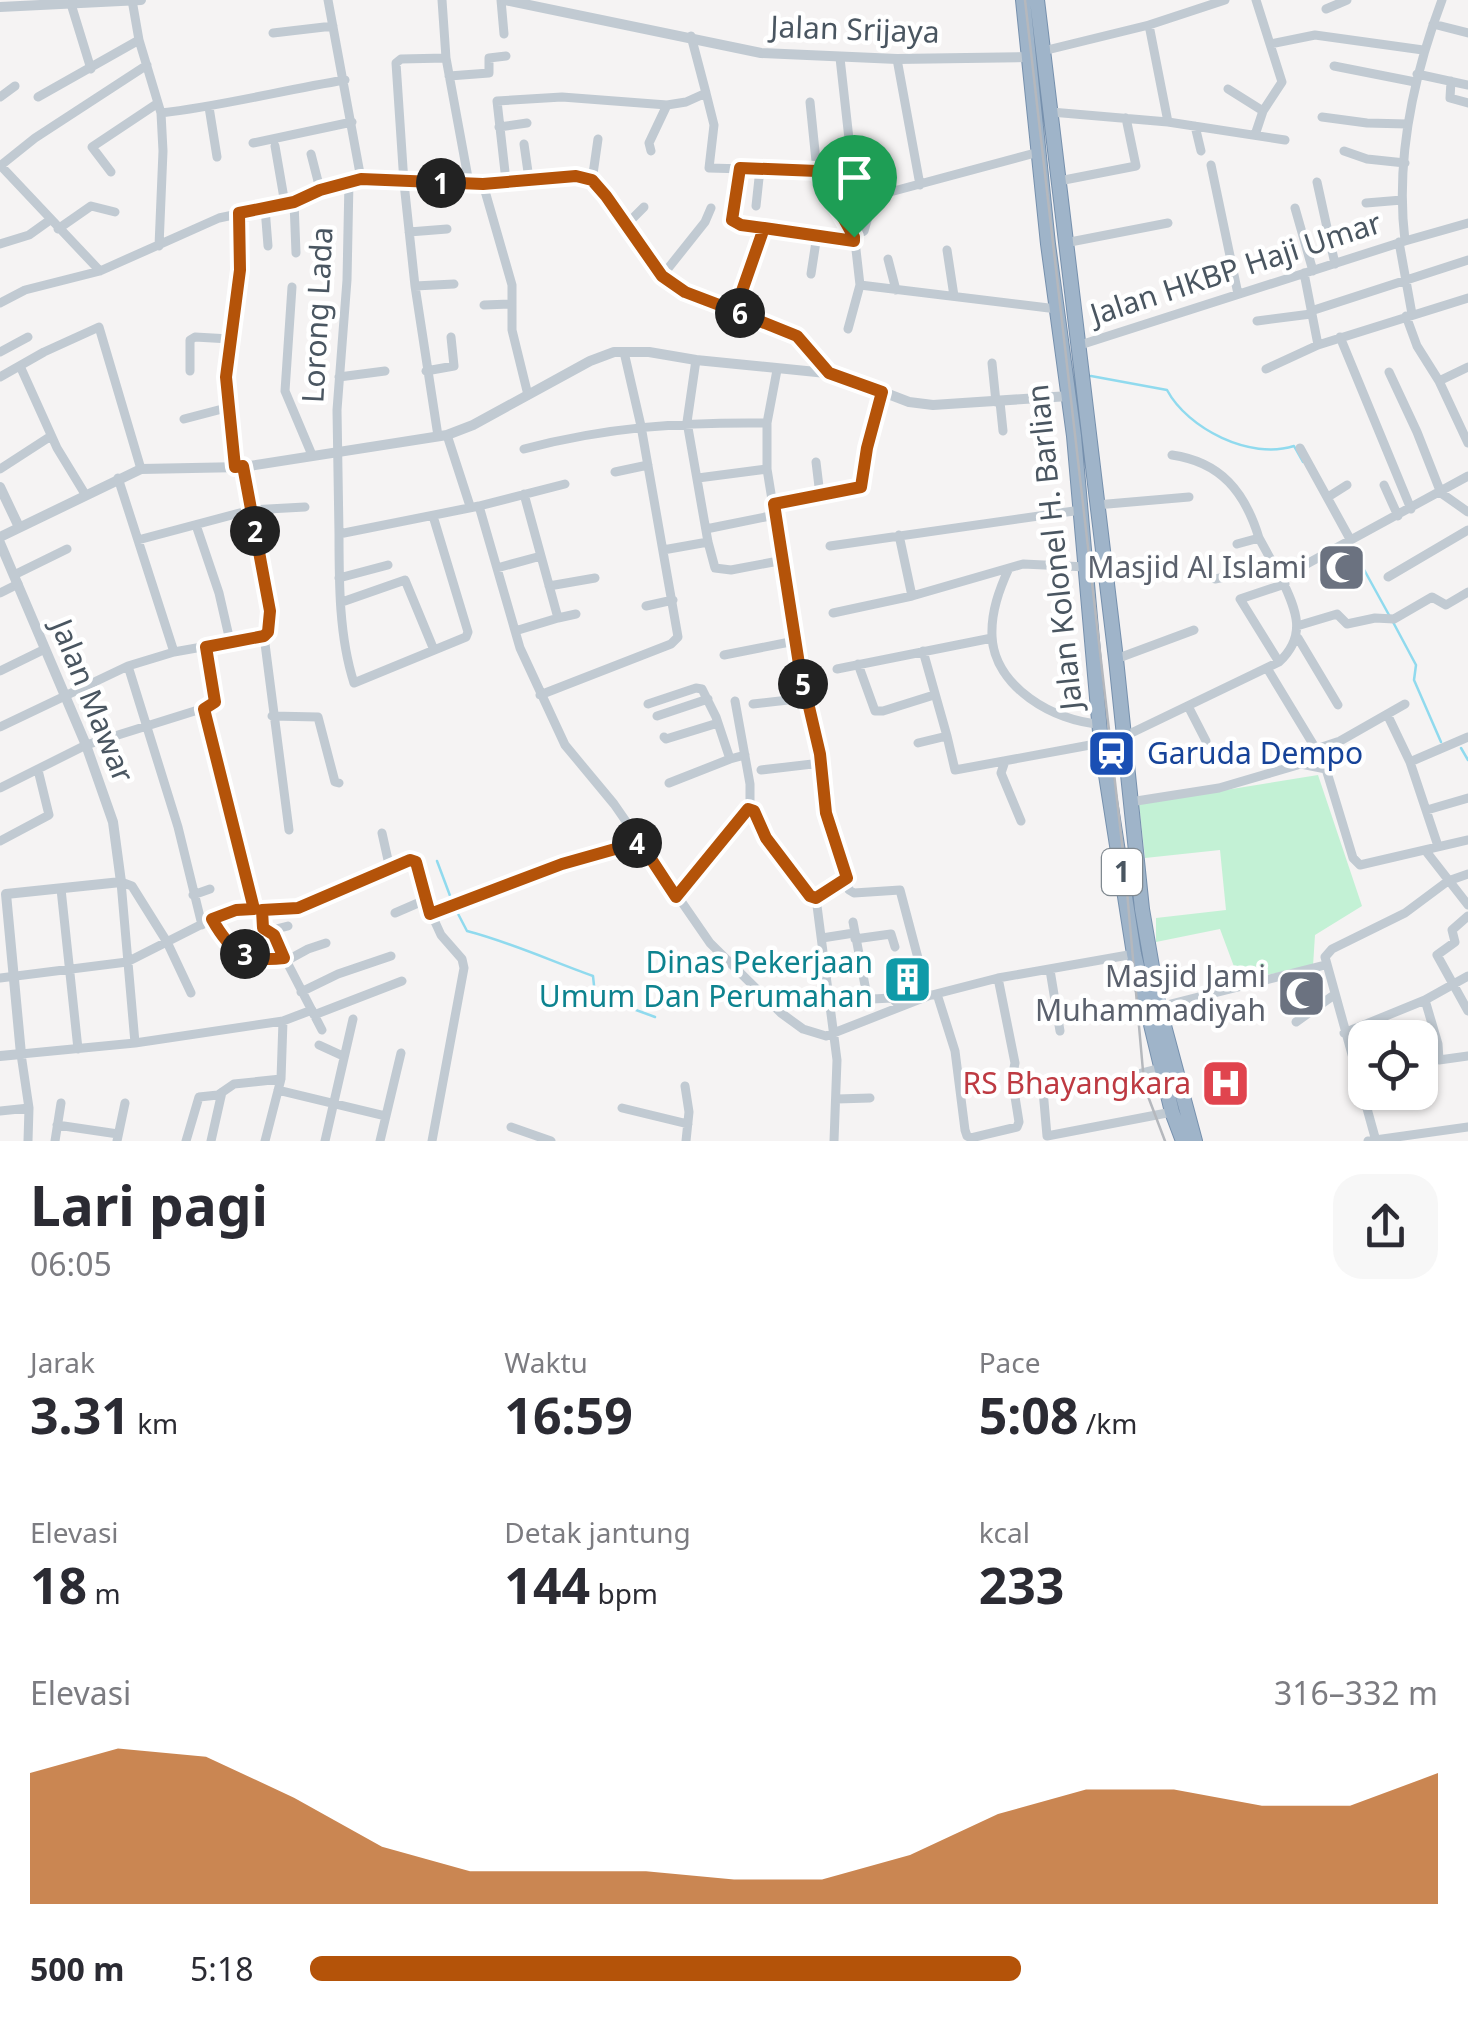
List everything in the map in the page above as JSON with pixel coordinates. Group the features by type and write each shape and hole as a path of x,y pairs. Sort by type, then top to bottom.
{"highway":[{"name":"Jalan Kolonel H. Barlian","path":"1023,0 1051,112 1065,244"},
{"name":"Jalan Kolonel H. Barlian","path":"1037,0 1039,152 1056,309 1089,507 1087,566 1102,743 1134,954 1161,1068 1178,1115 1195,1141"},
{"name":"1","path":"1065,244 1089,507 1108,596 1123,737"},
{"path":"1090,598 1108,596"},
{"name":"Jalan Kolonel H. Barlian","path":"1123,737 1143,921 1178,1115 1179,1141"},
{"path":"1178,1115 1204,1141"}],"street":[{"path":"132,0 139,40 160,108 163,151 159,246"},
{"path":"0,7 141,0"},
{"path":"328,0 361,179"},
{"path":"442,0 448,76 470,183"},
{"path":"503,0 504,34"},
{"name":"Jalan Srijaya","path":"503,0 761,53 897,59 1036,54"},
{"path":"1036,54 1149,25 1225,0"},
{"path":"1256,0 1281,85 1263,111 1256,135"},
{"path":"1326,10 1347,0"},
{"name":"Jalan HKBP Haji Umar","path":"1077,346 1402,241 1407,124 1423,50 1442,0"},
{"path":"71,4 91,69"},
{"path":"1433,24 1468,32"},
{"path":"1149,25 1168,122"},
{"path":"273,33 333,26"},
{"path":"1270,44 1315,35 1423,50"},
{"path":"691,36 714,125 710,168 817,171"},
{"path":"38,97 139,40"},
{"path":"448,76 488,73 489,58 506,56"},
{"path":"446,58 401,59 396,63 415,286 426,371 442,436 474,506 539,693 565,745 614,804 710,943 781,1013 814,1035 834,1034 932,995 998,978 1134,954"},
{"path":"740,168 732,220 741,225 854,239 864,232 864,198 850,139 840,58"},
{"path":"897,59 920,185"},
{"path":"100,271 0,166 35,138 147,65"},
{"path":"1334,66 1468,85"},
{"path":"111,172 92,147 160,108 209,107 260,93 345,80"},
{"path":"1451,81 1450,98 1468,102"},
{"path":"0,97 14,86"},
{"path":"1228,89 1263,111"},
{"path":"506,181 497,100 562,97 667,105 706,93"},
{"path":"810,102 817,171 854,239 860,285 848,329"},
{"path":"651,151 649,144 667,105"},
{"path":"209,107 217,157"},
{"path":"1051,112 1168,122 1285,140"},
{"path":"1322,116 1407,124"},
{"path":"1058,181 1136,166 1126,118"},
{"path":"253,143 352,122"},
{"path":"499,127 527,123"},
{"path":"1195,126 1201,150"},
{"path":"592,180 598,139"},
{"path":"524,144 529,178"},
{"path":"275,146 290,203 296,253"},
{"path":"864,198 1039,152"},
{"path":"1344,152 1405,163"},
{"path":"311,154 320,190"},
{"path":"1211,165 1238,294"},
{"path":"756,206 760,169"},
{"path":"0,302 25,290 100,271 220,218 290,203 349,181 483,184 562,175 592,180 662,276 685,292 797,336 829,373"},
{"name":"Lorong Lada","path":"349,181 347,280 339,377 339,578 354,683 434,650"},
{"path":"1318,182 1335,264"},
{"path":"483,184 512,285 512,330 528,395"},
{"path":"1366,203 1402,200"},
{"path":"58,229 91,206 115,212"},
{"path":"265,208 268,246"},
{"path":"627,224 644,208"},
{"path":"662,276 705,222 711,208"},
{"path":"1296,208 1318,345"},
{"path":"0,727 128,666 268,632 270,611 226,408 240,270 239,213"},
{"path":"0,244 29,236 50,220"},
{"path":"1468,222 1402,241 1416,346 1439,381 1468,443"},
{"path":"1065,244 1168,224"},
{"path":"735,311 764,228"},
{"path":"409,232 447,229"},
{"path":"811,274 817,235"},
{"path":"947,250 954,296"},
{"path":"888,259 896,290"},
{"path":"1257,321 1311,312 1468,260"},
{"path":"415,286 454,284"},
{"path":"860,285 1056,309"},
{"path":"292,288 284,391 312,455"},
{"path":"1266,369 1340,337 1468,298"},
{"path":"484,304 512,304"},
{"path":"0,377 44,352 100,328 141,469"},
{"path":"0,352 28,337"},
{"path":"426,371 454,366 451,337"},
{"path":"1340,337 1411,509"},
{"path":"190,372 190,340 230,339"},
{"path":"539,693 675,642 678,632 624,352"},
{"path":"0,540 141,469 239,467 442,436 590,361 624,352 829,373 909,402 998,402 1069,396"},
{"path":"696,360 687,422 708,542 718,570 784,560"},
{"path":"992,362 1003,432"},
{"path":"20,366 51,436 86,494"},
{"path":"1439,381 1468,367"},
{"path":"778,370 766,423 767,469 806,698 821,763 826,813 849,890 900,890 932,995 952,1042 965,1130 971,1138 1017,1126 1019,1122 1012,1078 1016,1063 998,978"},
{"path":"339,377 385,371"},
{"path":"1389,372 1440,493 1468,512"},
{"path":"706,529 820,494 861,487 882,392"},
{"path":"184,419 226,408"},
{"path":"524,449 580,434 641,426 766,423"},
{"path":"0,468 51,436"},
{"path":"1300,448 1350,540"},
{"path":"1172,455 1202,462 1228,478 1245,500 1259,538 1283,582 1298,638 1338,705"},
{"path":"816,462 820,494"},
{"path":"616,472 648,465"},
{"path":"698,478 767,469"},
{"path":"1278,662 1240,600 1242,596 1283,582 1350,540 1468,476"},
{"path":"118,478 174,652"},
{"path":"339,534 565,484"},
{"path":"1381,484 1398,516"},
{"path":"1328,497 1347,486"},
{"path":"0,487 19,528"},
{"path":"524,494 558,618"},
{"path":"830,546 1089,507 1189,497"},
{"path":"138,540 251,510 305,507"},
{"path":"342,602 405,580 434,650 462,640 468,632 434,516"},
{"path":"196,526 220,593 230,641"},
{"path":"1388,577 1468,530"},
{"path":"899,535 912,596"},
{"path":"1237,544 1259,538"},
{"name":"Jalan Mawar","path":"0,540 86,745 113,822 120,882"},
{"path":"663,550 708,542"},
{"path":"0,593 67,548"},
{"path":"497,568 540,556"},
{"path":"833,613 912,596 1029,563 1087,566"},
{"path":"339,578 388,565"},
{"path":"1216,579 1274,567"},
{"path":"1010,568 998,592 992,638 1000,663 1024,694 1058,714 1100,724"},
{"path":"549,586 596,578"},
{"path":"973,580 998,592"},
{"path":"1297,626 1336,614 1347,624 1390,618 1432,596 1446,604 1468,592"},
{"path":"646,606 673,600"},
{"path":"515,630 576,614"},
{"path":"1116,659 1194,630"},
{"path":"264,636 289,830"},
{"path":"837,670 992,638"},
{"path":"1123,737 1268,668 1292,650 1298,638"},
{"path":"724,655 796,641"},
{"path":"0,788 86,745 204,709 215,702 206,647"},
{"path":"1,667 44,648"},
{"path":"923,651 955,770 1102,743"},
{"path":"858,664 875,710 934,695"},
{"path":"128,666 178,827 202,925"},
{"path":"1268,668 1316,749"},
{"path":"648,704 698,688 704,690 730,760"},
{"path":"657,716 708,698"},
{"path":"753,704 806,698"},
{"path":"676,897 748,809 750,796 735,701"},
{"path":"1301,764 1316,749 1340,741 1405,704"},
{"path":"1188,706 1206,741"},
{"path":"204,709 263,928 274,935 322,1030"},
{"path":"1387,714 1410,762 1438,846"},
{"path":"272,716 319,718 337,783"},
{"path":"717,720 664,739 717,720"},
{"path":"918,743 947,736"},
{"path":"1410,762 1468,738"},
{"path":"668,783 745,755"},
{"path":"1005,761 1001,773 1021,821"},
{"path":"762,770 821,763"},
{"path":"1130,802 1218,788 1301,764 1326,769 1358,864 1370,865 1468,840"},
{"path":"0,841 49,815 38,770"},
{"path":"1427,810 1468,798"},
{"path":"748,809 754,811 766,838 810,896 816,898"},
{"path":"382,833 390,869"},
{"path":"430,914 562,864 640,842"},
{"path":"1425,850 1468,905"},
{"path":"0,978 127,962 236,910 298,908 410,860 416,862 430,914 441,935 462,959 464,968 432,1141"},
{"path":"1468,874 1448,881 1406,913 1332,948 1326,954 1325,966 1372,1140 1468,1127"},
{"path":"816,898 846,879"},
{"path":"120,882 135,1043"},
{"path":"28,1141 29,1108 16,977 3,895 120,882 132,886 167,942 191,992"},
{"path":"61,889 78,1049"},
{"path":"194,894 210,889"},
{"path":"816,898 834,1034 838,1099 834,1141"},
{"path":"395,914 425,900"},
{"path":"1468,916 1452,930 1455,942 1437,955 1468,1010"},
{"path":"212,919 228,944 259,962 285,960 326,943"},
{"path":"274,935 276,929 288,926"},
{"path":"822,938 854,931 892,934 896,948"},
{"path":"854,931 867,996 892,998 900,1006"},
{"path":"302,992 338,974 391,956"},
{"path":"1158,1007 1325,966"},
{"path":"1050,970 1060,1031"},
{"path":"1344,1033 1424,1000 1468,976"},
{"path":"0,1056 135,1043 283,1021 402,981"},
{"path":"1296,1022 1334,995"},
{"path":"1424,1000 1439,1060 1468,1056"},
{"path":"324,1141 353,1019"},
{"path":"265,1141 279,1084 283,1021"},
{"path":"318,1045 343,1056"},
{"path":"380,1141 401,1054"},
{"path":"1087,1087 1161,1068"},
{"path":"186,1141 196,1099 222,1092 234,1084 279,1084 334,1104 386,1116"},
{"path":"685,1086 686,1141"},
{"path":"1042,1090 1047,1136 1178,1115"},
{"path":"211,1141 222,1092"},
{"path":"838,1099 870,1098"},
{"path":"55,1141 61,1102"},
{"path":"57,1125 118,1137 125,1102"},
{"path":"0,1110 29,1108"},
{"path":"622,1108 688,1124"},
{"path":"511,1127 551,1141"}],"green space":[{"path":"1318,775 1362,906 1315,935 1313,966 1239,980 1220,929 1156,942 1156,918 1226,910 1220,850 1145,858 1139,804"}],"waterway":[{"path":"1091,376 1167,390 1205,429 1259,449 1294,446 1303,462"},
{"path":"1351,546 1389,615"},
{"path":"1393,622 1416,665 1414,680 1441,742"},
{"path":"1461,748 1468,760"},
{"path":"437,861 452,901"},
{"path":"455,908 467,931 593,976 595,995 655,1017"}],"tram line":[{"path":"1025,0 1125,869 1143,1071 1146,1091 1165,1141"}],"place":[{"name":"Masjid Al Islami","path":"1342,568"},
{"name":"Garuda Dempo","path":"1112,754"},
{"name":"Dinas Pekerjaan Umum Dan Perumahan","path":"908,980"},
{"name":"Masjid Jami Muhammadiyah","path":"1301,994"},
{"name":"RS Bhayangkara","path":"1226,1084"}],"route":[{"path":"854,237 817,171 740,168 732,220 764,228 750,271 735,311 797,336 829,373 882,392 861,487 774,504 799,664 820,754 826,813 847,878 816,898 810,896 766,838 754,811 748,809 676,897 640,842 562,864 430,914 416,862 410,860 298,908 262,910 263,928 274,935 284,958 259,962 224,941 212,919 236,910 254,909 204,709 215,702 206,647 264,636 270,624 268,591 243,466 235,467 226,408 226,364 240,270 239,213 294,202 361,179 483,184 576,176 592,180 606,196 662,276 685,292 735,311 764,228 854,241 854,237"}]}
